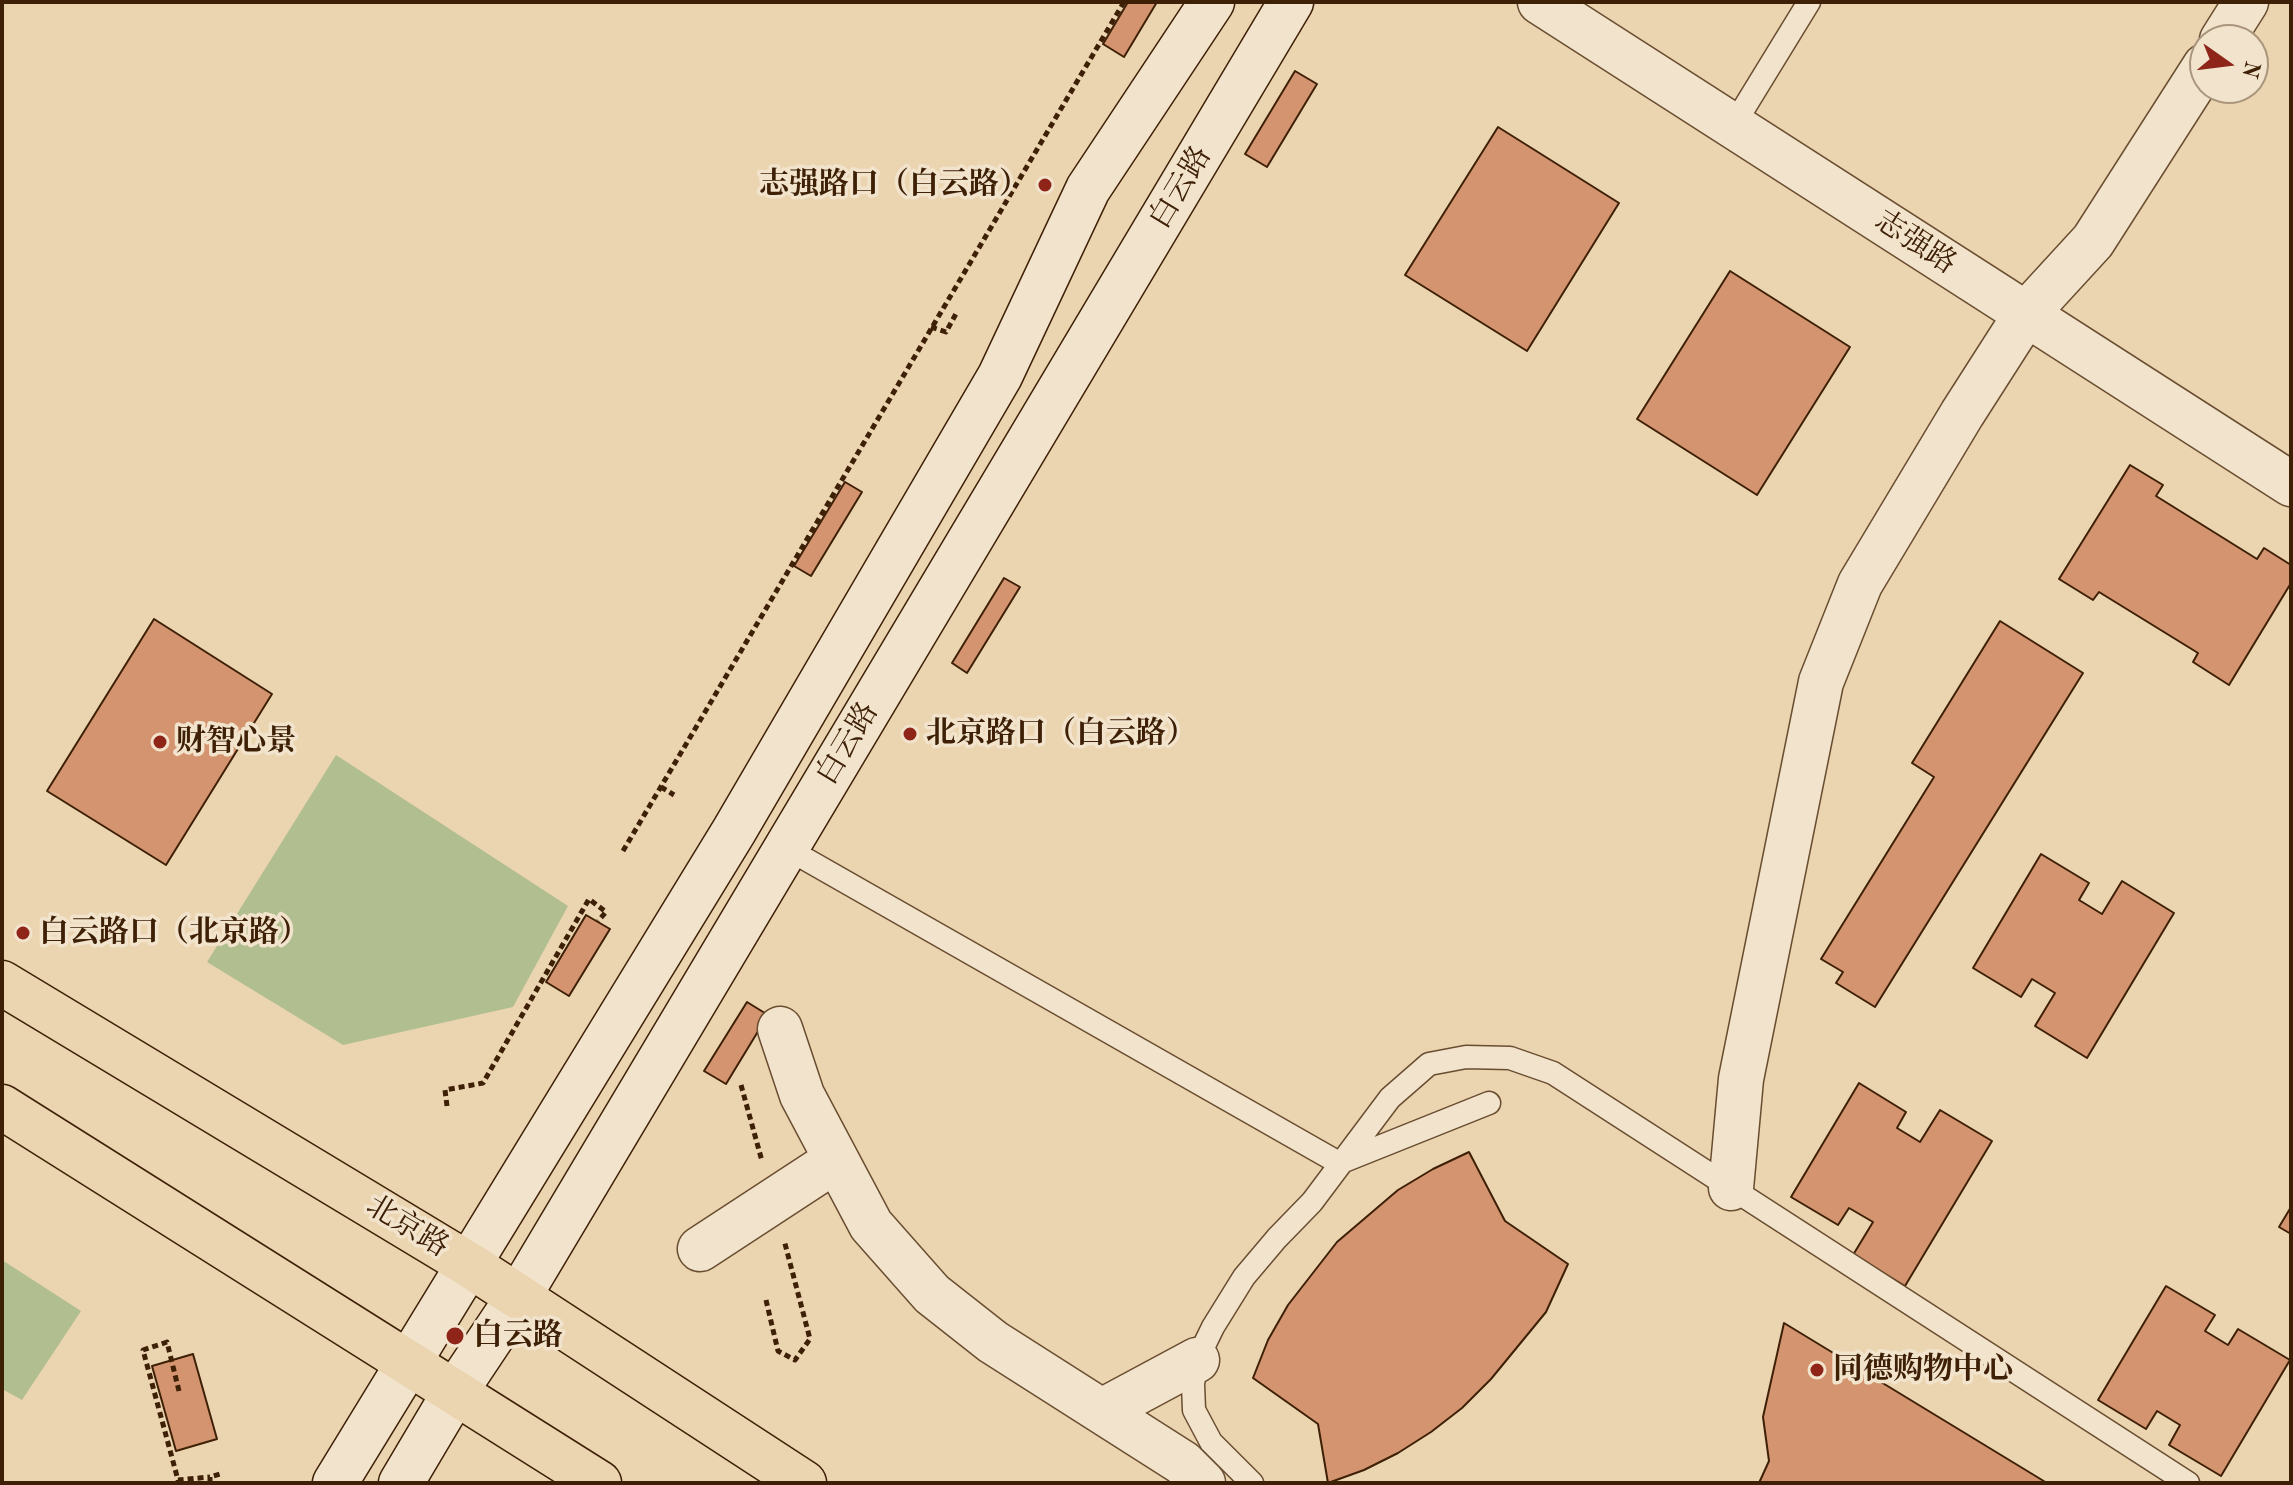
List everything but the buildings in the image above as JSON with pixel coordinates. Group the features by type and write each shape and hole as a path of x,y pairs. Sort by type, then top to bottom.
{"main road":[{"name":"白云路","path":"335,1483 734,831 1000,376 1088,189 1212,2"},
{"name":"白云路","path":"401,1483 455,1392 519,1296 1291,2"},
{"name":"志强路","path":"1540,2 2291,484"},
{"path":"2232,24 2246,2"},
{"path":"1731,1188 1741,1079 1821,682 1860,584 2026,314 2093,241 2189,91"},
{"name":"北京路","path":"2,983 468,1264 804,1483"},
{"path":"780,1029 802,1095 871,1225 932,1294 993,1342 1183,1463 1203,1483"},
{"path":"2,1107 599,1483"},
{"path":"700,1249 836,1160"},
{"path":"1102,1411 1197,1360"}],"lane":[{"path":"1733,126 1809,2"},
{"path":"786,848 1339,1163"},
{"path":"1252,1483 1211,1442 1194,1410 1193,1384 1197,1360 1213,1327 1244,1277 1312,1202 1390,1098 1429,1064 1466,1057 1510,1058 1553,1073 2188,1483"},
{"path":"1339,1163 1489,1103"}],"path":[{"path":"623,851 1124,2"},
{"path":"931,327 946,332 957,312"},
{"path":"661,787 674,795"},
{"path":"447,1106 445,1090 483,1083 589,899 606,912 598,921"},
{"path":"179,1391 167,1342 143,1350 178,1480 210,1480 223,1473"}],"green space":[{"path":"336,755 568,906 513,1007 343,1045 207,962"},
{"path":"2,1260 81,1311 22,1400 2,1389"}],"place":[{"name":"志强路口（白云路）","path":"1045,185"},
{"name":"北京路口（白云路）","path":"910,734"},
{"name":"财智心景","path":"160,742"},
{"name":"白云路口（北京路）","path":"23,933"},
{"name":"白云路","path":"455,1336"},
{"name":"同德购物中心","path":"1817,1370"}]}
